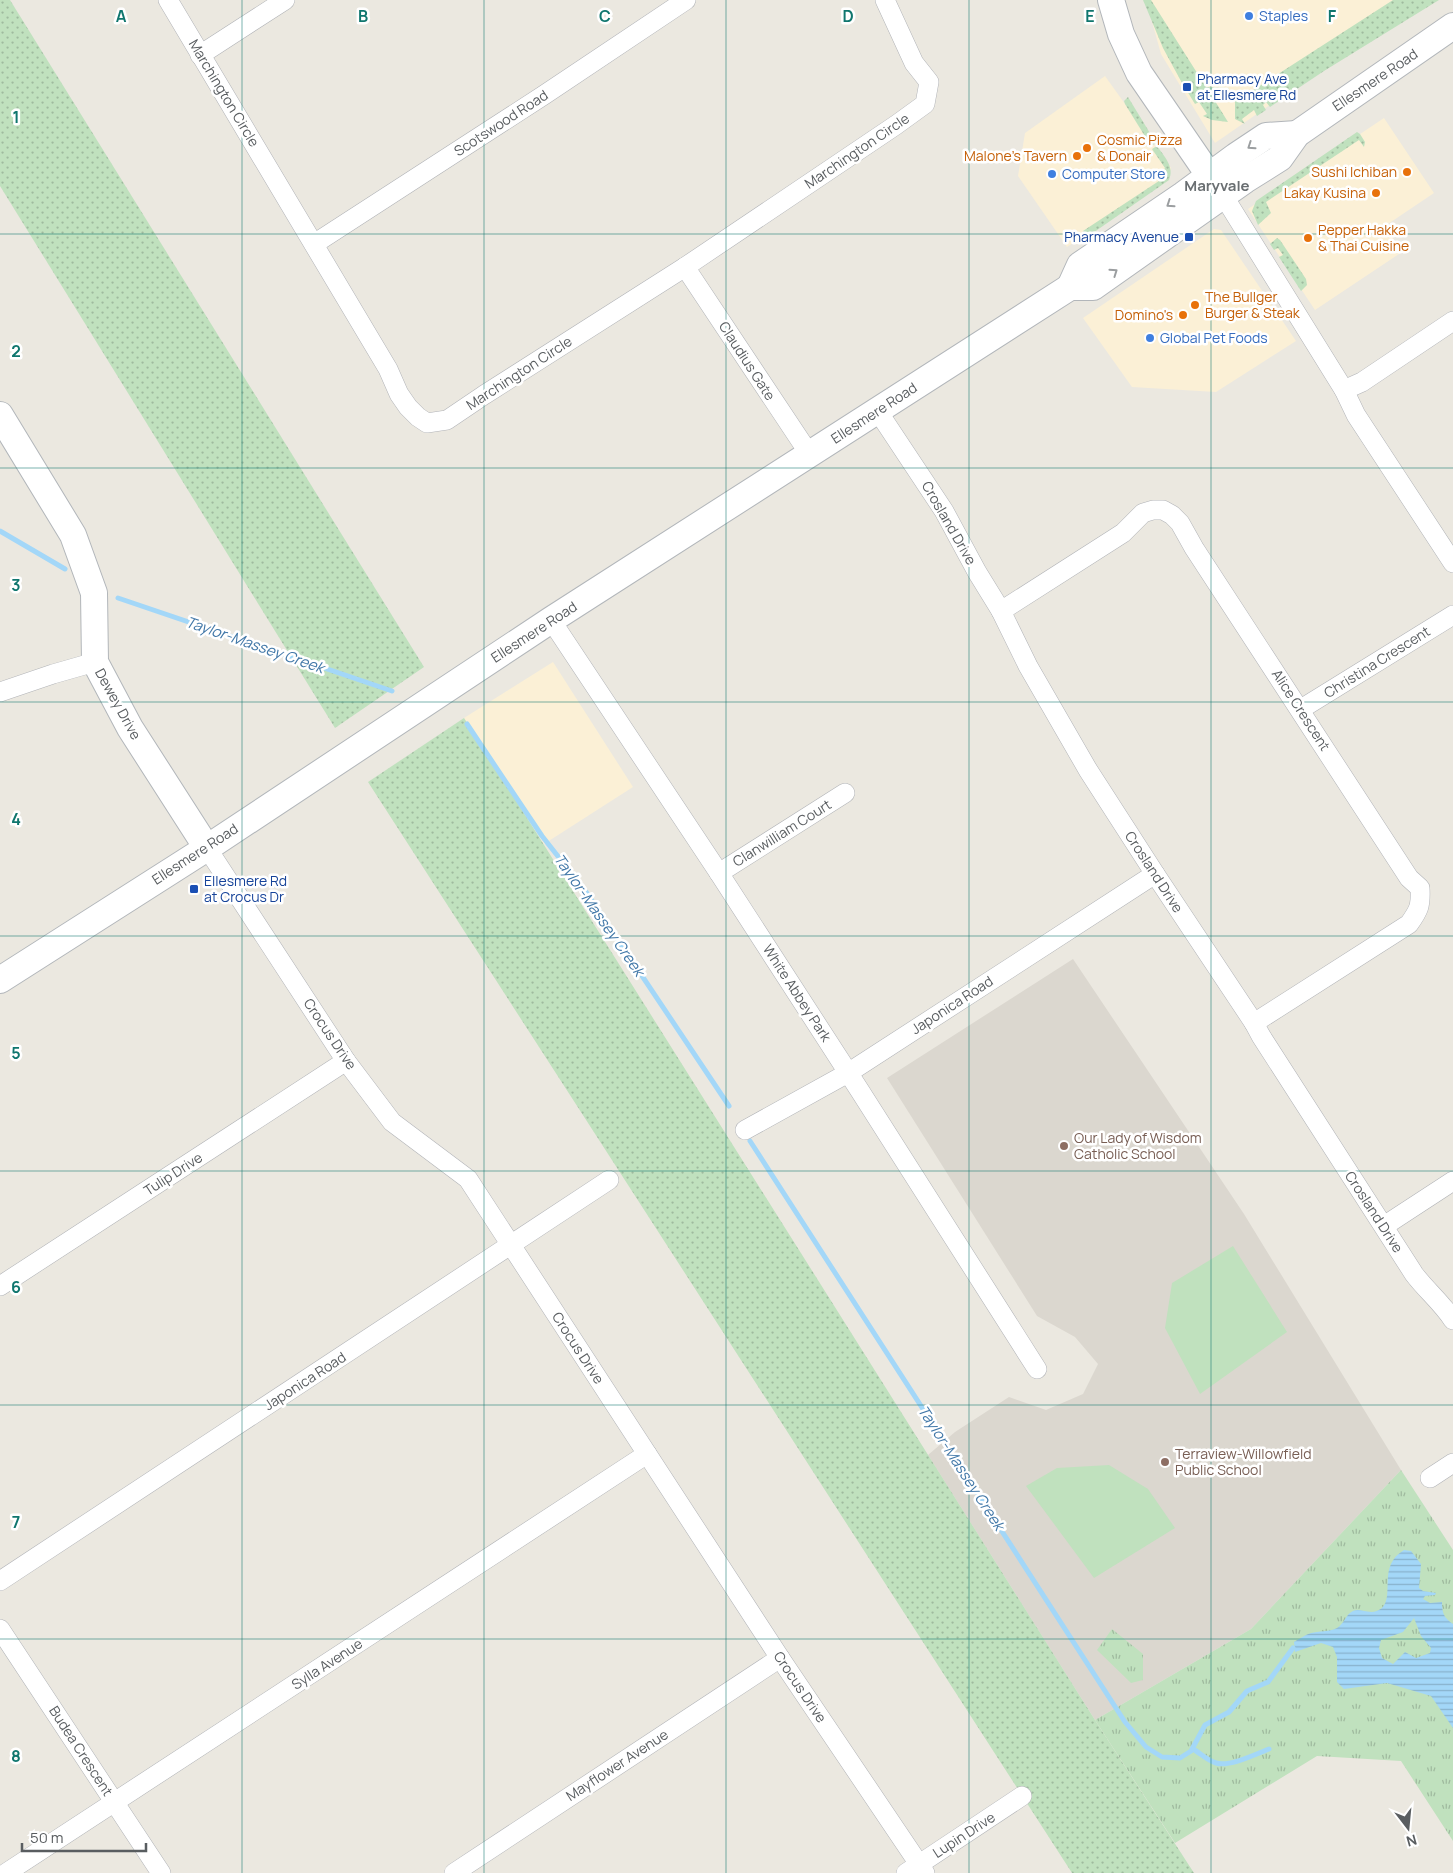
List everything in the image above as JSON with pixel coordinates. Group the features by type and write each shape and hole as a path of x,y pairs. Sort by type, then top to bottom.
{"main road":[{"path":"1111,0 1121,34 1139,73 1216,186"},
{"name":"Ellesmere Road","path":"0,980 206,848 551,620 1070,287 1093,287 1216,186 1280,158 1297,134 1453,26"},
{"name":"Dewey Drive","path":"0,415 73,535 94,593 95,662 130,728 206,848"}],"street":[{"name":"Marchington Circle","path":"168,0 388,369 399,394 418,418 427,423 447,420 484,394 685,267 925,104 929,82 914,63 885,0"},
{"path":"200,55 284,0"},
{"name":"Scotswood Road","path":"314,244 544,95 686,0"},
{"path":"1216,186 1344,390 1356,415 1453,563"},
{"name":"Claudius Gate","path":"685,267 810,455"},
{"path":"1344,390 1362,382 1453,321"},
{"name":"Crosland Drive","path":"877,410 944,511 1070,740 1154,874 1254,1023 1414,1274 1422,1285 1436,1297 1453,1320"},
{"name":"Alice Crescent","path":"1001,612 1123,533 1143,513 1163,510 1172,515 1180,523 1194,548 1410,878 1420,888 1421,903 1418,912 1409,924 1254,1023"},
{"name":"Christina Crescent","path":"1301,709 1453,615"},
{"name":"White Abbey Park","path":"551,620 719,872 1037,1369"},
{"path":"0,692 95,662"},
{"name":"Clanwilliam Court","path":"719,872 844,793"},
{"name":"Crocus Drive","path":"206,848 346,1060 392,1122 468,1178 917,1870"},
{"name":"Japonica Road","path":"745,1130 848,1073 1154,874"},
{"name":"Tulip Drive","path":"0,1286 346,1060"},
{"name":"Japonica Road","path":"0,1581 609,1180"},
{"path":"1384,1226 1453,1181"},
{"name":"Sylla Avenue","path":"6,1873 647,1454"},
{"path":"1430,1478 1453,1463"},
{"name":"Budea Crescent","path":"0,1629 162,1873"},
{"name":"Mayflower Avenue","path":"454,1873 780,1658"},
{"name":"Lupin Drive","path":"917,1870 1022,1796"}],"shaded area":[{"path":"1146,0 1422,0 1215,143 1161,54"},
{"path":"1105,76 1171,168 1167,180 1067,247 1018,176 1025,133"},
{"path":"1384,118 1434,193 1385,226 1402,252 1315,310 1248,209"},
{"path":"1214,229 1221,230 1296,341 1216,392 1132,387 1083,318"},
{"path":"553,662 633,787 544,844 464,718"},
{"name":"Terraview-Willowfield Public School","path":"1073,959 1244,1214 1401,1470 1251,1629 1095,1720 928,1455 955,1432 1009,1397 1046,1410 1083,1394 1098,1364 1075,1337 1037,1316 887,1078"}],"green space":[{"path":"0,0 10,0 424,667 335,728 0,186"},
{"path":"1143,0 1151,0 1206,87 1229,88 1228,92 1215,101 1228,122 1212,120 1203,116 1207,114 1199,102 1195,104 1187,91 1191,89 1187,81 1182,83 1163,48"},
{"path":"1393,0 1439,0 1324,71 1270,107 1266,102 1263,105 1266,110 1257,116 1254,110 1242,119 1245,124 1235,119 1236,93 1241,98"},
{"path":"1128,97 1156,143 1151,146 1125,104 1124,101"},
{"path":"1357,132 1365,142 1364,147 1359,140 1266,202 1271,213 1258,225 1252,211 1256,201"},
{"path":"1157,146 1170,166 1169,180 1090,235 1086,234 1083,231 1165,177 1163,171 1165,168 1152,149"},
{"path":"1277,238 1306,279 1307,285 1301,291 1279,257 1283,255 1278,248 1274,250 1270,244"},
{"path":"464,718 1095,1720 1194,1873 1072,1873 368,782"},
{"path":"1233,1246 1287,1332 1200,1394 1165,1328 1172,1283"},
{"path":"1109,1465 1148,1489 1175,1528 1094,1578 1026,1486 1057,1468"},
{"path":"1401,1470 1453,1550 1453,1841 1401,1761 1317,1756 1175,1843 1095,1720 1251,1629"},
{"path":"1112,1629 1143,1654 1143,1680 1131,1683 1097,1650"}],"water":[{"path":"1404,1550 1411,1551 1421,1564 1419,1588 1423,1591 1436,1593 1435,1595 1425,1596 1423,1599 1430,1603 1442,1602 1444,1615 1453,1624 1453,1728 1431,1696 1387,1683 1344,1689 1337,1682 1337,1657 1333,1647 1321,1643 1295,1652 1294,1642 1311,1633 1337,1628 1353,1611 1374,1612 1382,1608 1386,1602 1391,1564","holes":["1414,1618 1421,1636 1431,1648 1430,1653 1416,1658 1405,1652 1393,1664 1382,1658 1379,1648 1381,1640 1403,1632"]}],"waterway":[{"name":"Taylor-Massey Creek","path":"0,531 65,569"},
{"name":"Taylor-Massey Creek","path":"118,598 392,691"},
{"name":"Taylor-Massey Creek","path":"467,724 542,836 586,892 729,1106"},
{"name":"Taylor-Massey Creek","path":"750,1141 1125,1722 1146,1747 1162,1757 1180,1758 1191,1751 1205,1725 1229,1712 1247,1691 1268,1682 1293,1648"},
{"path":"1193,1749 1210,1761 1222,1764 1243,1759 1269,1749"}],"place":[{"name":"Staples","path":"1249,16"},
{"name":"Pharmacy Ave at Ellesmere Rd","path":"1187,87"},
{"name":"Cosmic Pizza & Donair","path":"1087,148"},
{"name":"Malone's Tavern","path":"1077,156"},
{"name":"Sushi Ichiban","path":"1407,172"},
{"name":"Computer Store","path":"1052,174"},
{"name":"Lakay Kusina","path":"1376,193"},
{"name":"Pharmacy Avenue","path":"1189,237"},
{"name":"Pepper Hakka & Thai Cuisine","path":"1308,238"},
{"name":"The Bullger Burger & Steak","path":"1195,305"},
{"name":"Domino's","path":"1183,315"},
{"name":"Global Pet Foods","path":"1150,338"},
{"name":"Ellesmere Rd at Crocus Dr","path":"194,889"},
{"name":"Our Lady of Wisdom Catholic School","path":"1064,1146"},
{"name":"Terraview-Willowfield Public School","path":"1165,1462"}],"district":[{"name":"Maryvale","path":"1217,186"}]}
